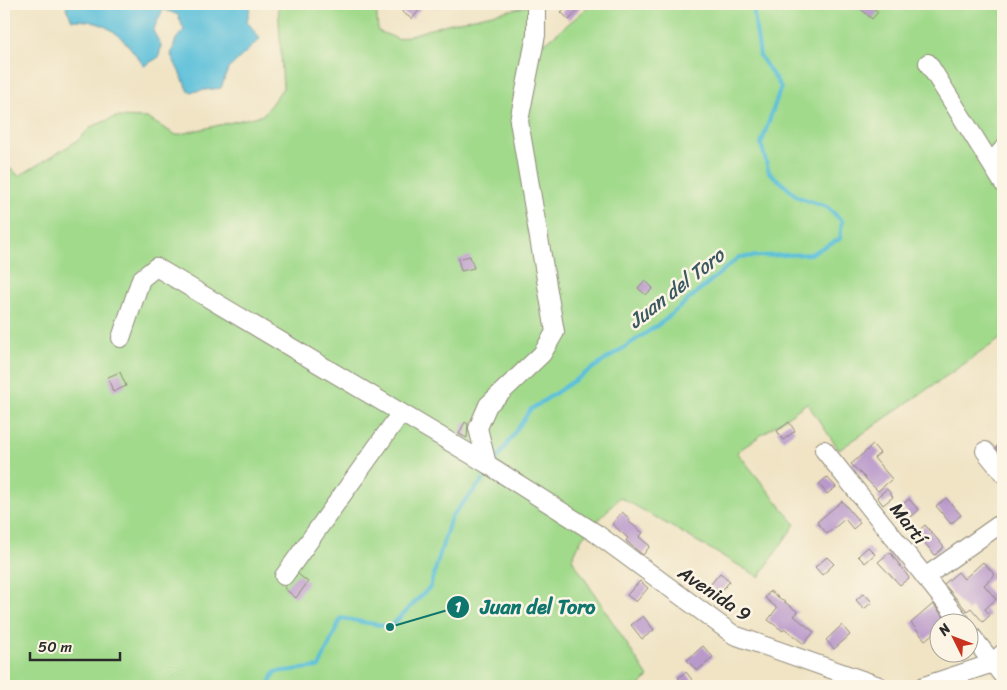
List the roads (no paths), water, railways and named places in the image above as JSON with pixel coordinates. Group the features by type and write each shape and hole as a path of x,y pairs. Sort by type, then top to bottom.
{"street":[{"path":"488,464 478,428 488,405 542,354 555,332 519,121 536,35 536,4"},
{"path":"928,63 1003,183"},
{"path":"990,163 1003,149"},
{"name":"Avenida 9","path":"121,338 141,279 156,267 488,464 596,534 734,635 879,686"},
{"path":"284,576 401,413"},
{"name":"Martí","path":"824,450 953,612"},
{"path":"985,451 1003,473"},
{"path":"925,577 1003,522"},
{"path":"924,686 1000,664 980,644"}],"water":[{"path":"68,4 251,4 247,21 260,39 228,69 221,88 189,92 171,55 176,39 184,30 178,15 163,9 153,31 161,45 159,57 144,66 114,32 96,23 72,20 66,8"}],"waterway":[{"name":"Juan del Toro","path":"497,459 530,410 661,323 739,257 810,254 840,239 842,221 827,207 798,197 769,172 761,144 781,87 760,56 754,4"},
{"name":"Juan del Toro","path":"268,686 275,672 319,667 341,618 390,627 430,587 451,517 483,480"}],"place":[{"name":"Juan del Toro","path":"390,627"}]}
